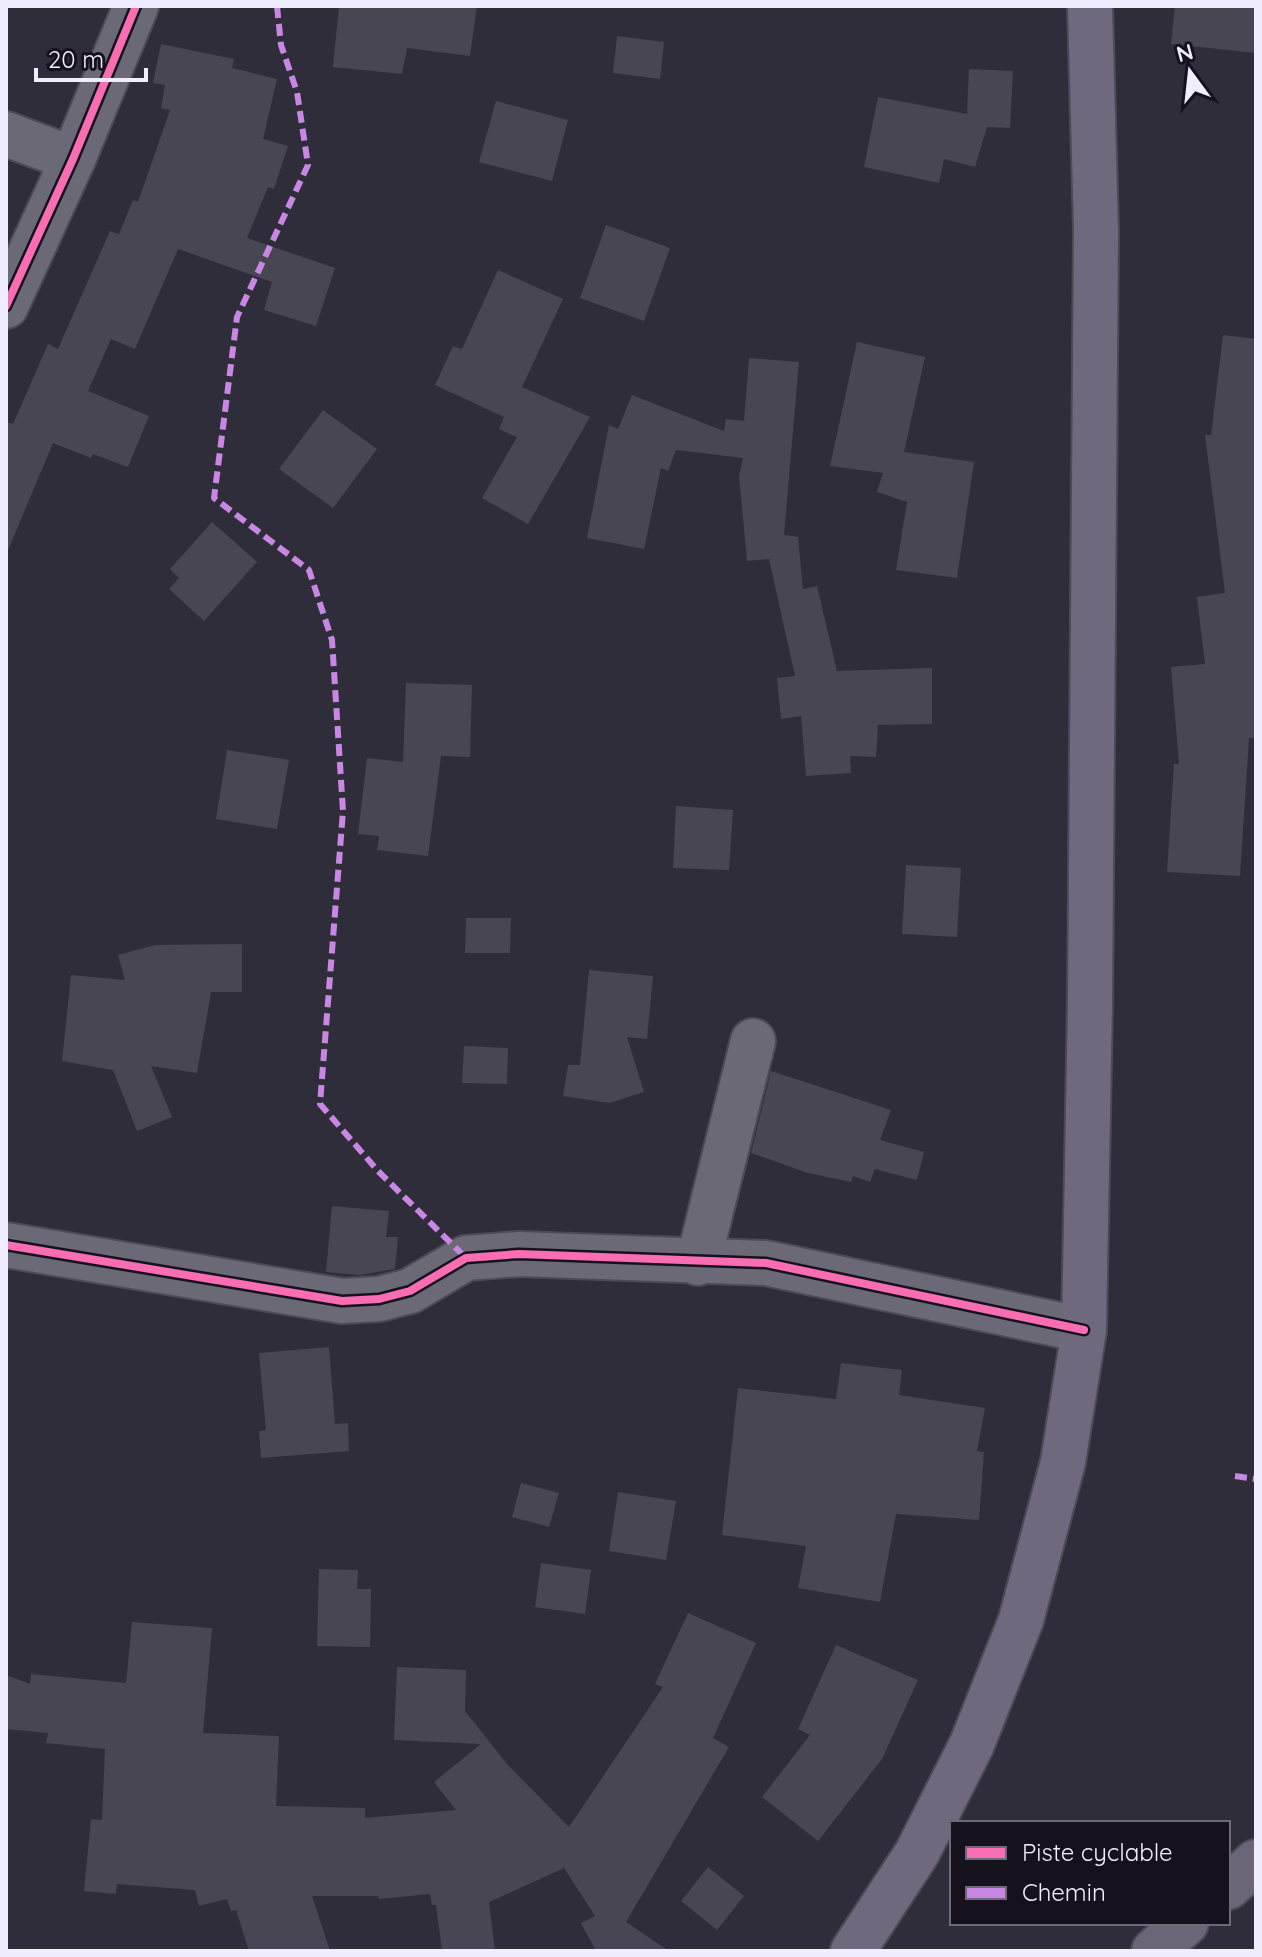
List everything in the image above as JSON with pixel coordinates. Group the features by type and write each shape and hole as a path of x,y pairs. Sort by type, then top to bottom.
{"highway":[{"path":"853,1951 917,1853 972,1744 1021,1620 1063,1462 1084,1330 1091,990 1096,230 1090,6"}],"main road":[{"path":"1230,1885 1256,1862"},
{"path":"1154,1951 1184,1925"}],"street":[{"path":"6,306 73,159 136,6"},
{"path":"6,134 73,159"},
{"path":"698,1263 753,1041"},
{"path":"6,1245 342,1301 379,1299 410,1291 466,1258 519,1254 698,1263 766,1263 1084,1330"}],"building":[{"path":"339,6 477,6 470,56 407,48 402,74 333,67"},
{"path":"1175,6 1256,6 1256,53 1171,44"},
{"path":"617,36 664,42 660,79 613,73"},
{"path":"161,44 234,59 232,68 277,79 263,139 288,146 274,189 268,187 247,238 335,268 316,326 264,310 272,282 178,249 135,349 111,339 88,391 149,416 128,467 93,454 91,458 53,443 6,555 6,422 13,424 48,344 58,349 110,231 119,234 133,200 138,202 170,110 161,108 165,85 153,83"},
{"path":"969,69 1013,71 1010,128 987,127 975,167 944,159 939,183 864,167 878,97 967,114"},
{"path":"496,101 568,120 552,181 479,162"},
{"path":"606,225 670,248 644,321 580,298"},
{"path":"498,270 563,299 522,387 590,417 528,524 482,498 517,437 499,429 504,417 435,385 453,346 462,349"},
{"path":"1223,335 1256,339 1256,738 1249,738 1240,876 1167,872 1174,764 1179,764 1171,667 1205,664 1197,597 1225,593 1205,435 1211,435"},
{"path":"857,342 925,357 904,452 974,462 957,578 896,570 907,502 877,492 883,473 830,466"},
{"path":"749,358 799,362 784,535 798,537 803,589 817,586 837,671 932,668 932,724 878,725 876,757 850,756 851,773 806,776 801,716 781,719 777,678 795,676 769,559 747,561 739,476 743,458 676,450 668,471 661,468 644,549 587,538 609,425 618,429 632,395 724,431 726,419 744,421"},
{"path":"323,410 377,449 333,508 279,469"},
{"path":"212,522 257,562 204,621 169,589 179,578 170,569"},
{"path":"406,683 472,685 470,757 441,756 428,856 377,850 379,836 358,834 367,758 403,762"},
{"path":"227,750 289,760 277,829 216,819"},
{"path":"676,806 733,810 729,870 673,868"},
{"path":"906,865 961,868 957,937 902,934"},
{"path":"466,918 511,918 510,953 465,953"},
{"path":"242,944 242,992 211,992 197,1073 151,1066 172,1117 137,1131 113,1070 62,1061 71,975 125,980 118,955 155,945"},
{"path":"589,970 653,976 647,1039 627,1037 644,1092 609,1103 563,1096 568,1065 580,1065"},
{"path":"464,1046 508,1048 507,1084 462,1083"},
{"path":"771,1071 891,1110 880,1140 924,1152 917,1180 875,1169 870,1182 853,1176 851,1182 808,1173 751,1153"},
{"path":"332,1206 389,1211 386,1237 398,1237 395,1269 359,1275 326,1272"},
{"path":"329,1347 335,1424 348,1423 349,1451 261,1458 259,1431 266,1430 259,1353"},
{"path":"841,1363 902,1370 899,1395 985,1408 977,1451 984,1452 979,1520 896,1514 880,1602 798,1588 806,1546 722,1535 738,1388 836,1399"},
{"path":"521,1483 559,1493 549,1527 512,1517"},
{"path":"618,1492 676,1501 666,1560 609,1551"},
{"path":"541,1563 591,1570 585,1614 535,1607"},
{"path":"319,1569 358,1570 357,1589 371,1589 370,1647 317,1646"},
{"path":"688,1613 756,1643 713,1738 729,1747 626,1922 669,1951 596,1951 581,1923 595,1916 564,1868 489,1902 495,1951 442,1951 436,1905 432,1905 430,1894 379,1899 378,1896 312,1896 330,1951 249,1951 236,1910 231,1911 227,1899 199,1906 195,1890 117,1884 116,1894 84,1891 91,1819 102,1820 105,1749 46,1743 48,1733 6,1729 6,1675 30,1684 31,1674 126,1683 132,1622 212,1628 203,1733 279,1736 276,1806 365,1808 365,1818 456,1810 434,1782 481,1744 394,1740 397,1667 466,1670 465,1711 507,1764 569,1827 663,1687 655,1684"},
{"path":"836,1645 918,1680 882,1759 818,1841 762,1797 810,1735 798,1729"},
{"path":"708,1867 744,1896 717,1930 681,1901"}],"marked path":[{"path":"277,6 281,45 297,92 308,165 237,317 214,498 309,570 332,640 343,811 320,1104 378,1171 466,1258"},
{"path":"1235,1476 1256,1479"}],"cycle path":[{"path":"6,306 73,159 136,6"},
{"path":"6,1245 342,1301 379,1299 410,1291 466,1258 519,1254 766,1263 1084,1330"}]}
